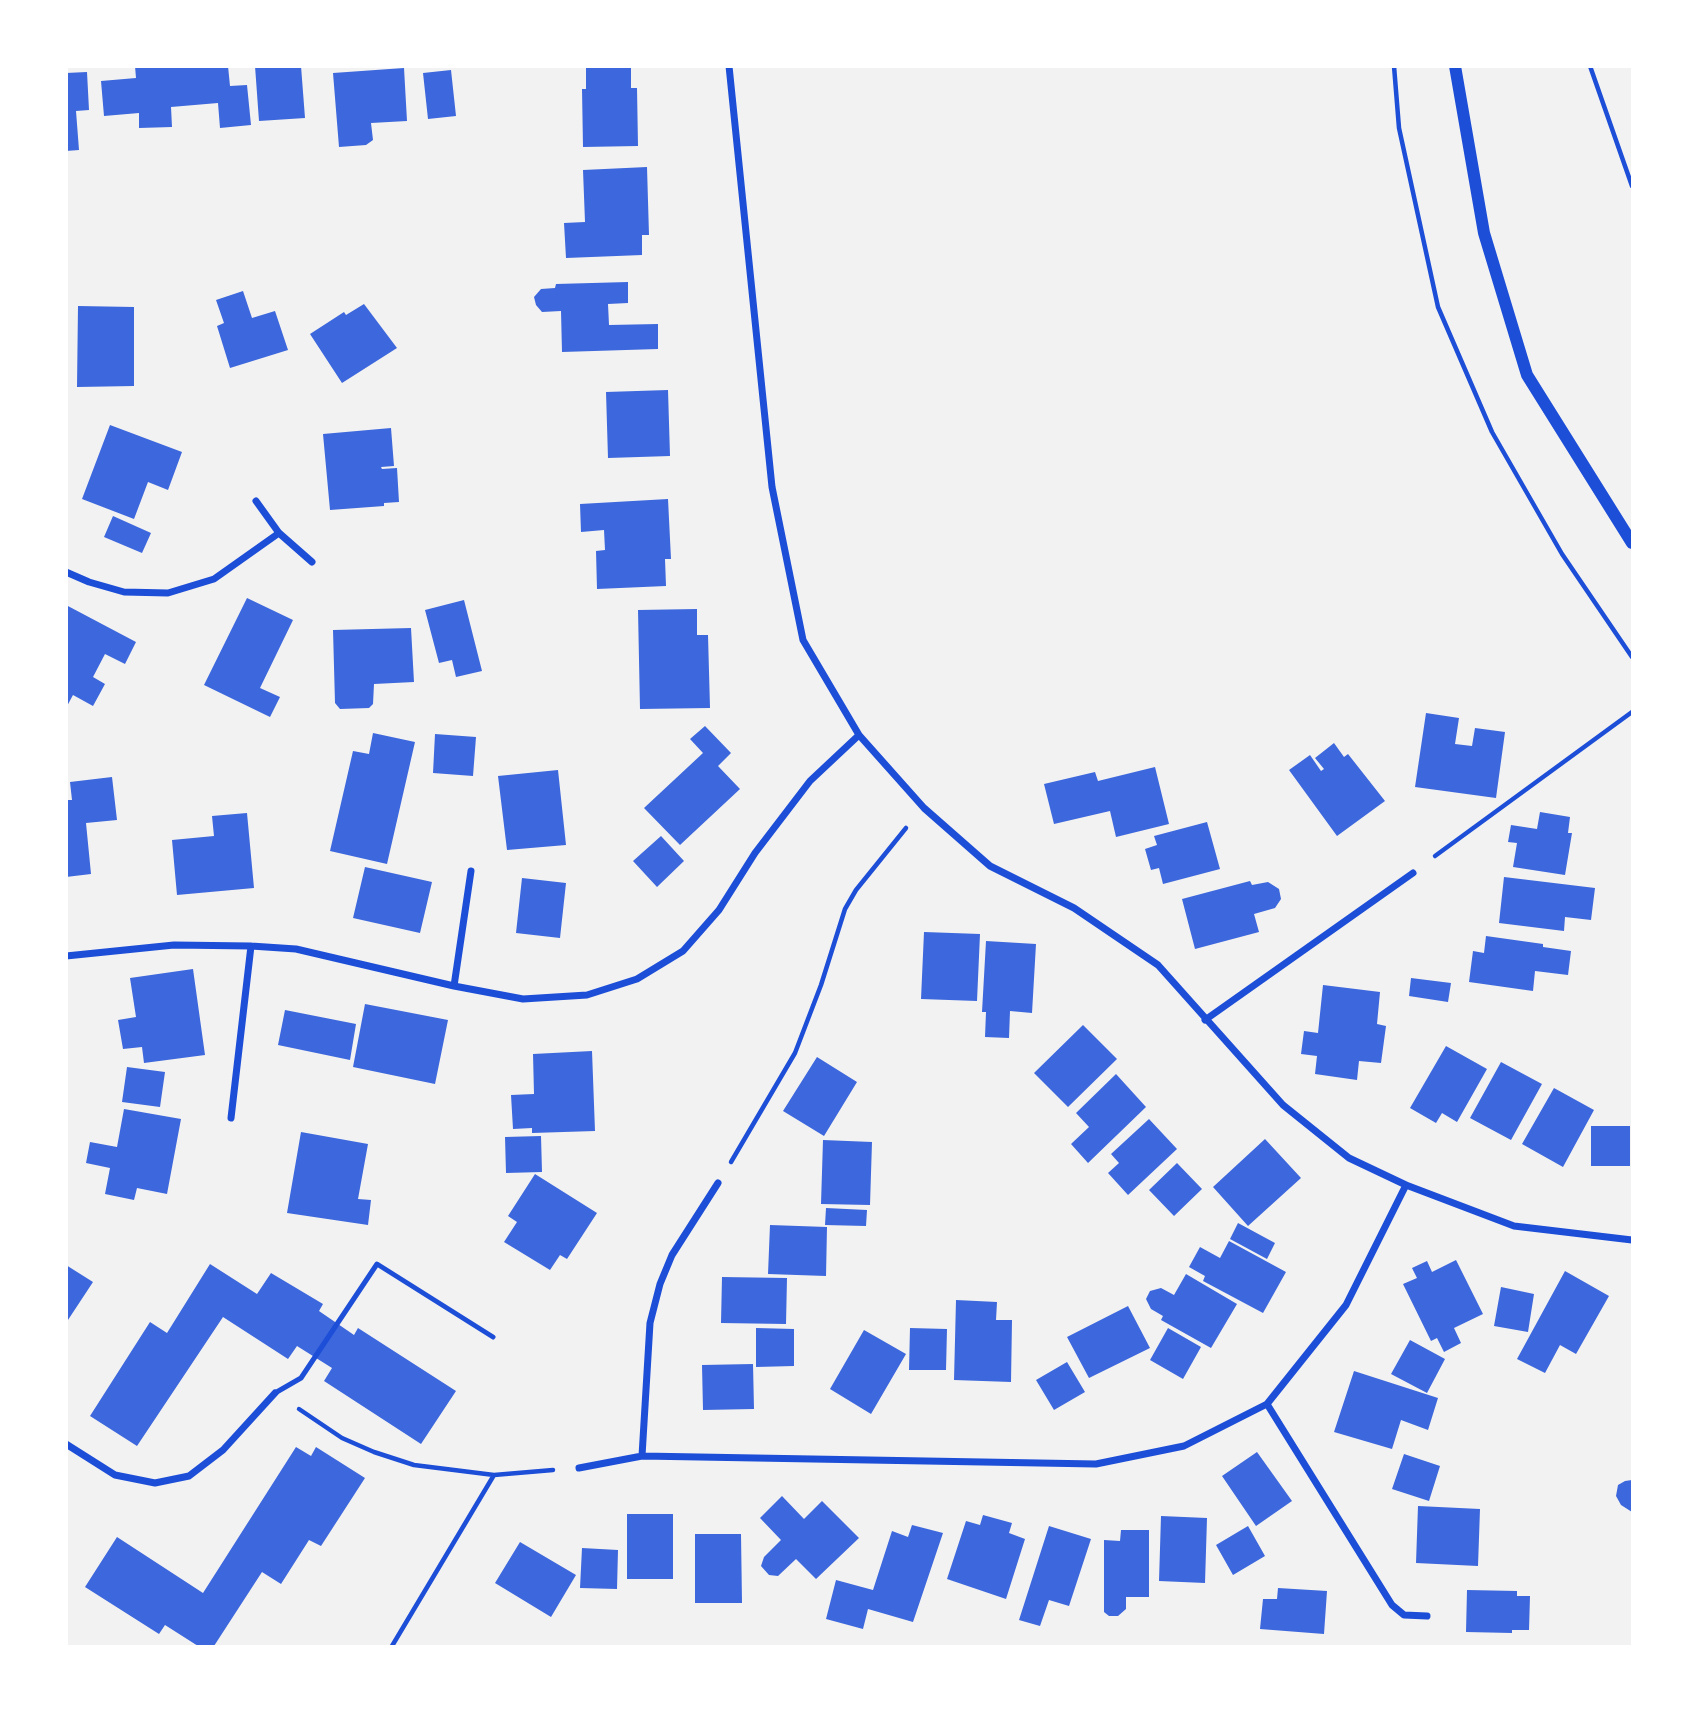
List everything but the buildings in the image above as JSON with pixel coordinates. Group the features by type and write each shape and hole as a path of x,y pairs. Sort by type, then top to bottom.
{"street":[{"path":"729,66 772,487 803,640 859,735 924,808 990,866 1074,908 1158,965 1283,1105 1349,1158 1406,1185 1514,1226 1633,1240"},
{"path":"1455,66 1484,233 1527,375 1633,543"},
{"path":"256,501 279,533 312,562"},
{"path":"66,572 124,592 168,593 214,579 279,533"},
{"path":"66,956 174,945 251,946 296,950 523,999 587,995 637,979 683,951 710,920 755,853 810,781 859,735"},
{"path":"454,986 471,872"},
{"path":"1205,1020 1413,873"},
{"path":"231,1118 251,946"},
{"path":"642,1456 650,1323 660,1284 672,1255 718,1184"},
{"path":"579,1468 642,1456 1096,1464 1185,1446 1267,1404 1346,1305 1406,1185"},
{"path":"66,1444 115,1475 155,1483 189,1476 223,1450 275,1393"},
{"path":"1267,1404 1392,1605 1404,1615 1427,1616"}],"lane":[{"path":"275,1393 301,1378 377,1264 493,1337"}],"path":[{"path":"1394,66 1399,128 1438,307 1492,432 1562,554 1633,657"},
{"path":"1590,66 1633,186"},
{"path":"1413,873 1633,712"},
{"path":"718,1184 795,1054 851,899 880,859 924,808"},
{"path":"275,1393 342,1438 414,1465 494,1475 579,1468"},
{"path":"391,1647 494,1475"}]}
